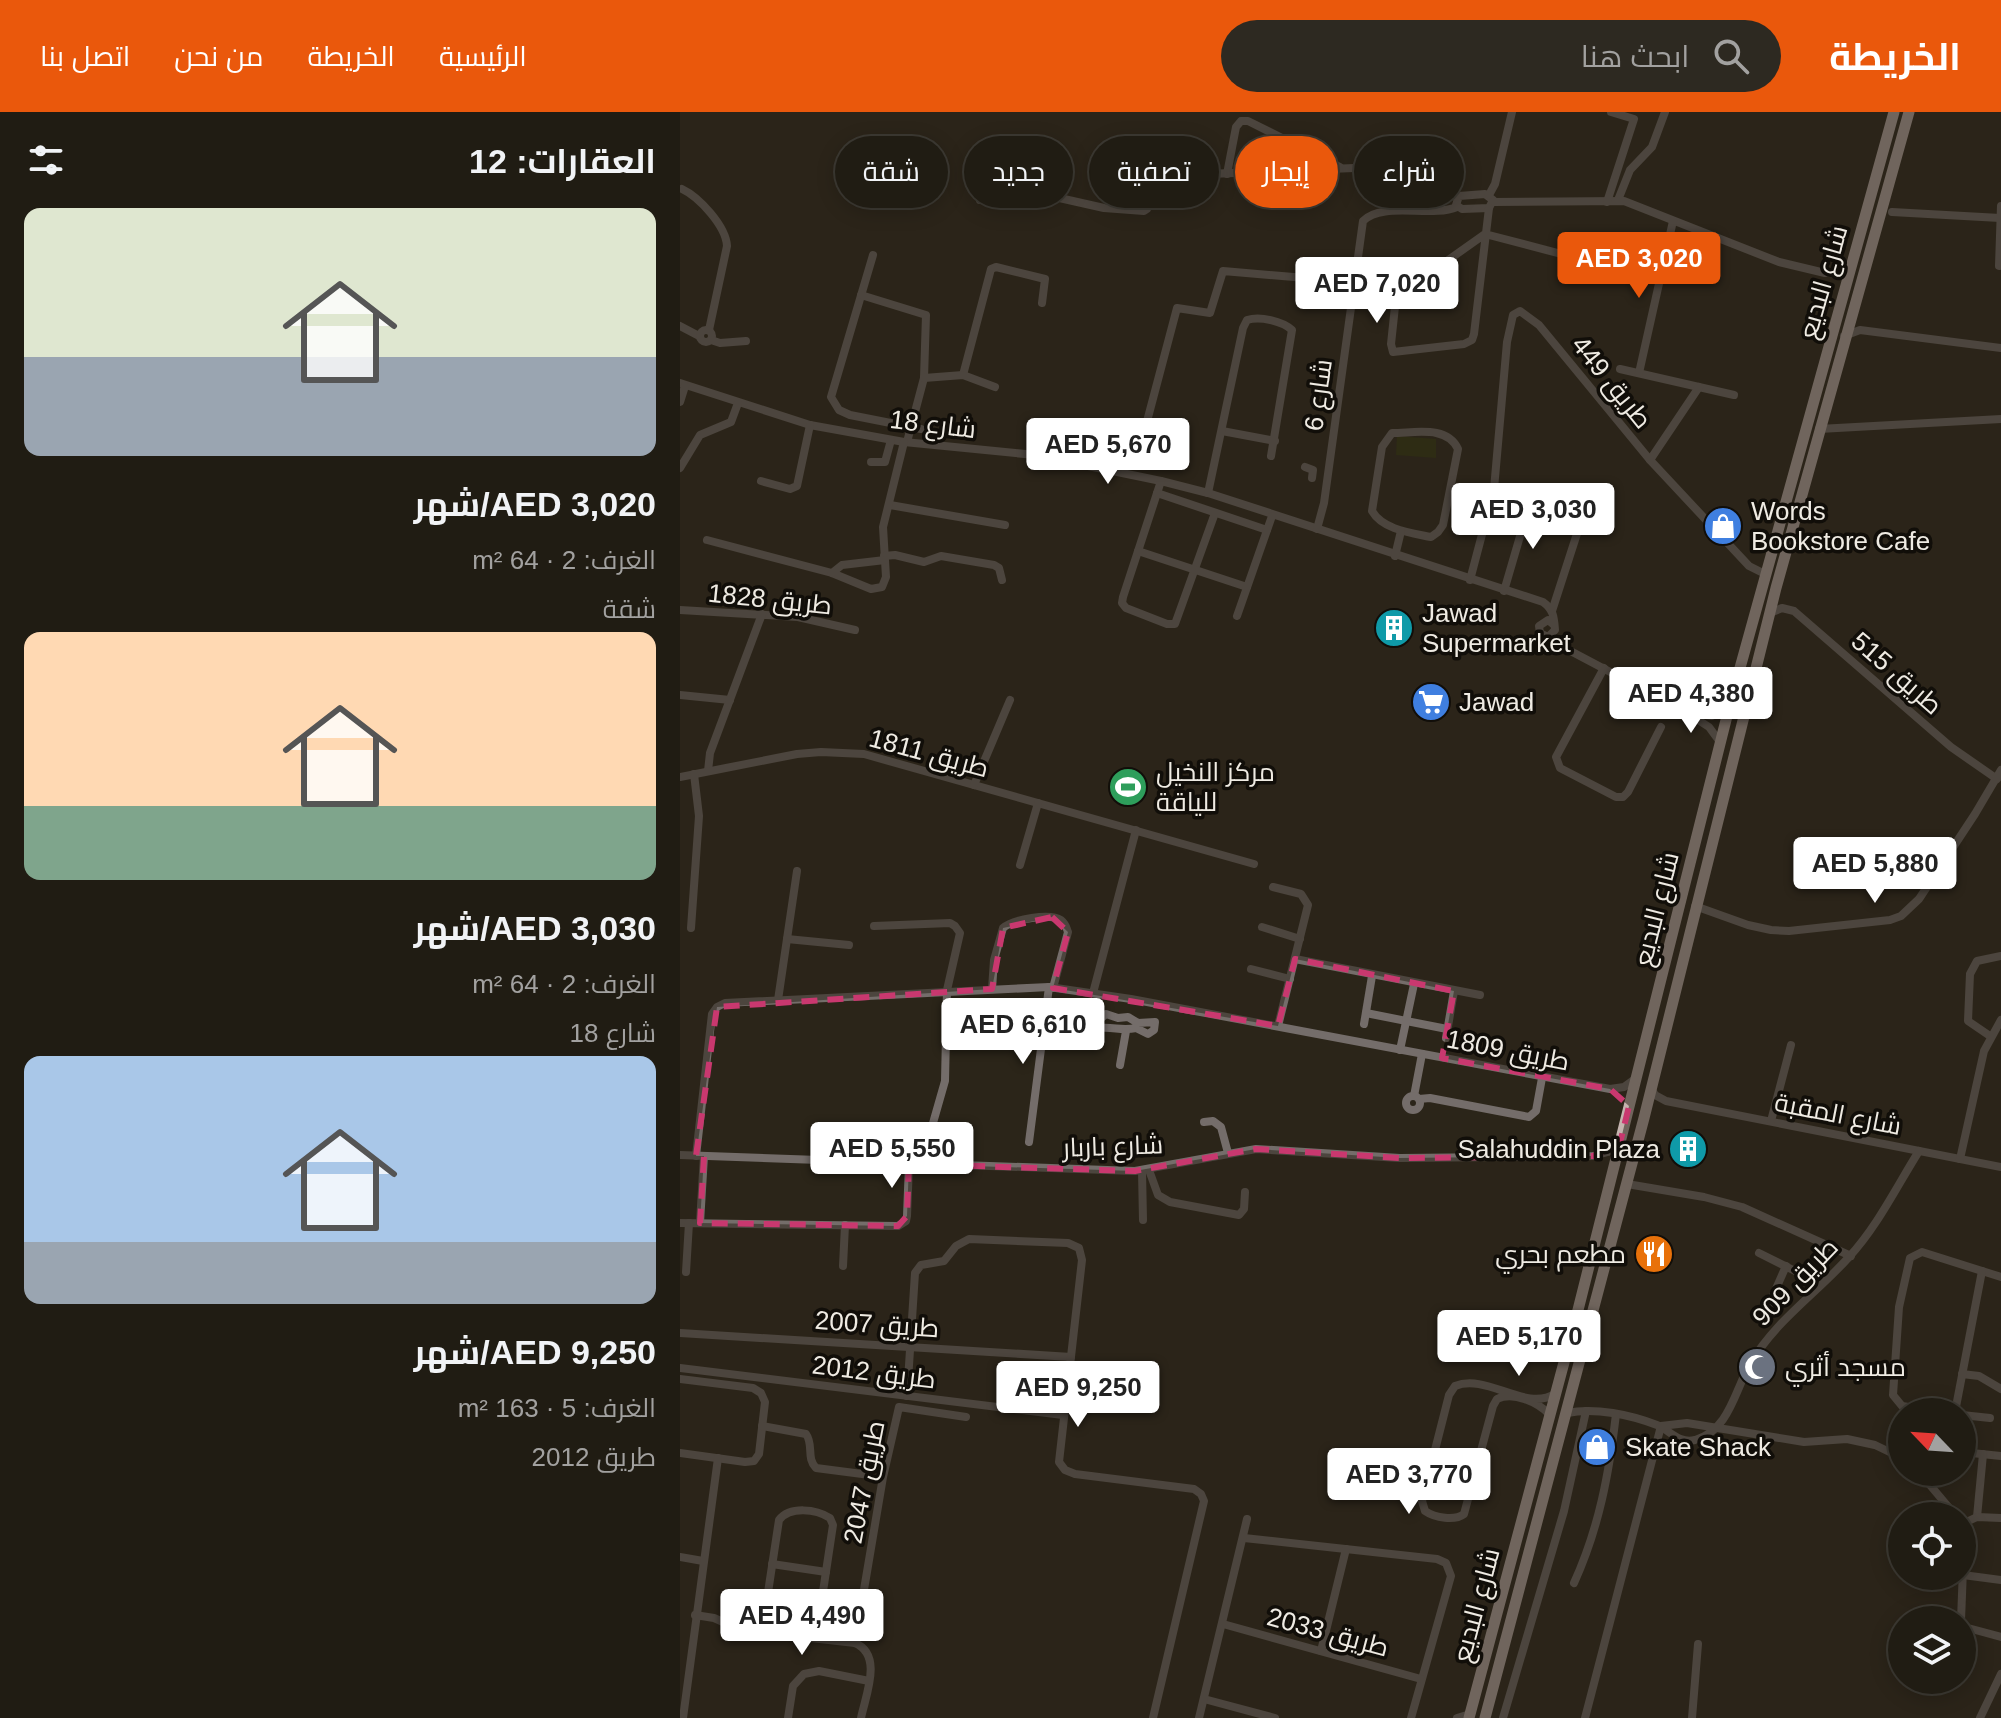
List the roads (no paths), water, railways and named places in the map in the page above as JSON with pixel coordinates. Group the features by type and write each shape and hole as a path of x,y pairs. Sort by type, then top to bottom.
{"main road":[{"name":"شارع البديع","path":"1469,1716 1613,1172 1730,704 1894,112"},
{"name":"شارع البديع","path":"1485,1718 1627,1184 1770,613 1848,321 1909,112"},
{"path":"1649,1027 1664,1031"}],"street":[{"path":"1512,112 1490,202 1485,234 1472,340 1464,344 1393,352 1391,344 1396,297 1485,234 1573,257"},
{"path":"1607,202 1634,119 1611,112"},
{"path":"1618,200 1630,170 1652,147 1665,112"},
{"path":"1227,174 1236,127 1241,121 1248,121 1340,168"},
{"path":"1073,201 1104,208 1144,211 1160,176 1354,169"},
{"path":"681,187 691,194 727,237 710,335"},
{"path":"1475,194 1490,202"},
{"path":"1464,199 1475,194"},
{"path":"1475,194 1476,209"},
{"path":"1464,205 1476,209 1490,202 1618,200 1779,262 1825,273 1849,269"},
{"path":"1999,266 2001,206"},
{"name":"شارع 6","path":"1317,529 1323,510 1361,225 1369,215 1448,208"},
{"path":"1892,212 2000,218"},
{"path":"1639,373 1673,221"},
{"path":"873,255 831,397 839,410 850,415 921,429"},
{"path":"963,375 991,269 996,267 1043,278 1046,282 1042,303"},
{"path":"1137,459 1177,308 1210,313 1223,271 1353,282"},
{"path":"1825,273 1844,287"},
{"path":"707,540 832,573 875,589 882,587 886,581 882,534 924,378 926,315 861,295"},
{"name":"طريق 449","path":"1470,580 1494,489 1507,342 1513,315 1520,311 1539,325 1650,460 1749,566 1765,574"},
{"path":"1208,493 1243,328 1247,320 1254,318 1286,324 1292,330 1271,456"},
{"path":"1848,321 1860,330"},
{"path":"680,326 699,336 703,331 720,343 746,341"},
{"path":"1844,336 1860,330 2001,348"},
{"path":"1620,369 1734,395"},
{"path":"924,378 963,375 995,387"},
{"path":"680,402 683,384"},
{"name":"شارع 18","path":"683,384 810,425 891,440 1035,455 1208,493 1537,601 1552,611"},
{"path":"1650,460 1699,387"},
{"path":"680,468 700,435 731,422 738,403"},
{"path":"1819,429 2001,419"},
{"path":"761,481 790,489 797,486 810,425"},
{"path":"1222,431 1275,441"},
{"path":"1392,433 1444,433 1454,440 1458,449 1443,525 1431,537 1401,531 1379,519 1372,511 1382,447 1392,433"},
{"path":"871,462 885,462 891,440"},
{"path":"1310,472 1328,471"},
{"path":"1161,481 1122,603 1126,608 1167,624 1176,622 1215,513"},
{"path":"1157,493 1267,530"},
{"path":"890,505 1005,525"},
{"path":"1504,591 1528,509"},
{"path":"1537,601 1542,608 1540,633 1546,637 1553,630 1552,611 1584,512"},
{"path":"1237,616 1272,516"},
{"path":"1395,556 1401,531"},
{"path":"1138,551 1247,587"},
{"path":"832,573 842,565 895,555 924,562 941,556 994,565 999,568 1002,580"},
{"name":"طريق 515","path":"1770,613 1782,608 1794,611 1951,747 1999,774"},
{"name":"طريق 1828","path":"680,610 798,617 855,630"},
{"path":"708,771 710,753 762,614"},
{"path":"1543,621 1548,620 1557,644 1684,711 1709,727 1720,742"},
{"path":"1604,668 1556,757 1560,768 1616,797 1623,797 1661,727"},
{"path":"680,695 730,700"},
{"path":"974,785 1010,700"},
{"path":"1684,711 1708,717 1717,715 1730,704"},
{"name":"طريق 1811","path":"680,777 797,754 864,754 1254,864"},
{"path":"691,928 699,816 694,774"},
{"path":"1695,906 1748,925 1789,931 1890,920 1901,916 1937,874 1999,774"},
{"path":"1020,865 1038,803"},
{"path":"1093,993 1136,830"},
{"path":"778,1000 797,871"},
{"path":"1273,887 1298,893 1306,899 1307,908 1278,1026"},
{"path":"992,989 994,960 1003,928 1016,920 1052,917 1061,920 1068,932 1051,988 1029,1142"},
{"path":"874,926 950,923 960,936 947,990 947,1071 921,1165"},
{"path":"1262,927 1300,939"},
{"path":"787,939 849,945"},
{"path":"1995,1032 1968,1021 1970,974 1977,961 2001,956"},
{"name":"طريق 1809","path":"1295,959 1480,995"},
{"path":"1251,969 1290,979"},
{"path":"1364,1024 1372,976"},
{"path":"1400,1050 1414,984"},
{"name":"طريق 1809","path":"700,1156 713,1011 722,1004 947,990 1051,988 1131,999 1610,1089"},
{"name":"طريق 1809","path":"1366,1013 1446,1033 1454,991"},
{"path":"1128,1017 1131,999"},
{"path":"1126,1031 1115,1022 1128,1017"},
{"path":"1128,1017 1138,1026"},
{"path":"1126,1031 1156,1017"},
{"path":"1960,1159 1984,1051 2001,1020"},
{"path":"1120,1065 1126,1031"},
{"path":"1771,1121 1791,1045"},
{"path":"1422,1054 1417,1098 1529,1117 1536,1111 1542,1078"},
{"path":"1610,1089 1624,1087 1636,1078"},
{"path":"1651,1088 1666,1101"},
{"path":"1610,1089 1629,1106"},
{"path":"1644,1118 1666,1101"},
{"name":"شارع المقبة","path":"1666,1101 2001,1167"},
{"path":"1204,1122 1213,1121 1221,1127 1228,1153"},
{"name":"شارع باربار","path":"680,1155 1146,1170 1228,1153 1266,1149 1400,1158 1593,1156 1608,1152 1620,1143"},
{"name":"طريق 909","path":"1661,1426 1671,1435 1689,1441 1699,1439 1714,1429 1725,1416 1758,1350 1775,1327 1851,1256 1919,1151"},
{"path":"700,1156 700,1223"},
{"path":"1593,1156 1613,1172"},
{"path":"686,1272 684,1223 898,1226 906,1221 907,1216 909,1164"},
{"path":"1146,1170 1158,1195 1170,1202 1239,1215 1244,1209 1245,1192"},
{"path":"1143,1220 1146,1170"},
{"path":"1627,1184 1742,1207 1851,1256"},
{"path":"843,1266 845,1225"},
{"path":"907,1396 914,1278 921,1265 944,1261 956,1246 969,1239 1076,1245 1083,1255 1058,1457 1065,1470 1075,1474 1190,1488 1203,1497 1204,1505 1153,1718"},
{"path":"1895,1398 1893,1395 1899,1307 1910,1258 1922,1252 2001,1277"},
{"path":"1759,1253 1803,1275 1816,1288"},
{"path":"1764,1316 1786,1266"},
{"path":"1958,1398 1982,1271"},
{"name":"طريق 2007","path":"680,1333 1071,1357"},
{"name":"طريق 2012","path":"680,1368 1063,1415"},
{"path":"1962,1374 1979,1376 2001,1389"},
{"path":"680,1379 758,1390 765,1402 759,1454 754,1461 680,1453"},
{"path":"1550,1415 1536,1403 1508,1396 1499,1397 1493,1406 1466,1511 1456,1518 1428,1513 1422,1501 1450,1392 1462,1383 1538,1399 1555,1394"},
{"path":"1487,1386 1493,1406"},
{"name":"طريق 2047","path":"855,1643 883,1477 899,1407 966,1417"},
{"path":"1503,1718 1567,1499 1586,1411"},
{"path":"1567,1413 1616,1414 1661,1426 1679,1423 1804,1442 1847,1439 1888,1451"},
{"path":"1574,1583 1595,1533 1602,1507 1616,1414"},
{"path":"1976,1416 1990,1418"},
{"path":"762,1426 806,1434 810,1440 810,1458 816,1468 870,1475"},
{"path":"1585,1718 1661,1426"},
{"path":"1976,1453 2001,1456"},
{"path":"1983,1454 1977,1517 2001,1518"},
{"path":"683,1718 685,1658 695,1615 718,1458"},
{"path":"1931,1486 1944,1502"},
{"path":"762,1632 781,1517 792,1511 823,1514 830,1518 833,1525 816,1638"},
{"path":"1199,1718 1247,1519"},
{"path":"1244,1538 1437,1559 1449,1567 1450,1581 1411,1718"},
{"path":"1321,1651 1346,1549"},
{"path":"680,1557 703,1561"},
{"path":"772,1564 826,1572"},
{"path":"1976,1577 2001,1580"},
{"path":"695,1615 714,1618 736,1628 855,1643 864,1647 872,1663 861,1718"},
{"name":"طريق 2033","path":"1223,1624 1421,1679"},
{"path":"1976,1630 2001,1637"},
{"path":"1692,1718 1698,1644"},
{"path":"788,1718 793,1686 804,1674 819,1671 869,1681"},
{"path":"1980,1718 2001,1674"},
{"path":"1204,1699 1275,1718"},
{"path":"1457,1718 1469,1716"}],"place":[{"name":"Words Bookstore Cafe","path":"1723,526"},
{"name":"Jawad Supermarket","path":"1394,628"},
{"name":"Jawad","path":"1431,702"},
{"name":"مركز النخيل للياقة","path":"1128,787"},
{"name":"Salahuddin Plaza","path":"1688,1149"},
{"name":"مطعم بحري","path":"1654,1254"},
{"name":"مسجد أثري","path":"1757,1367"},
{"name":"Skate Shack","path":"1597,1447"}]}
